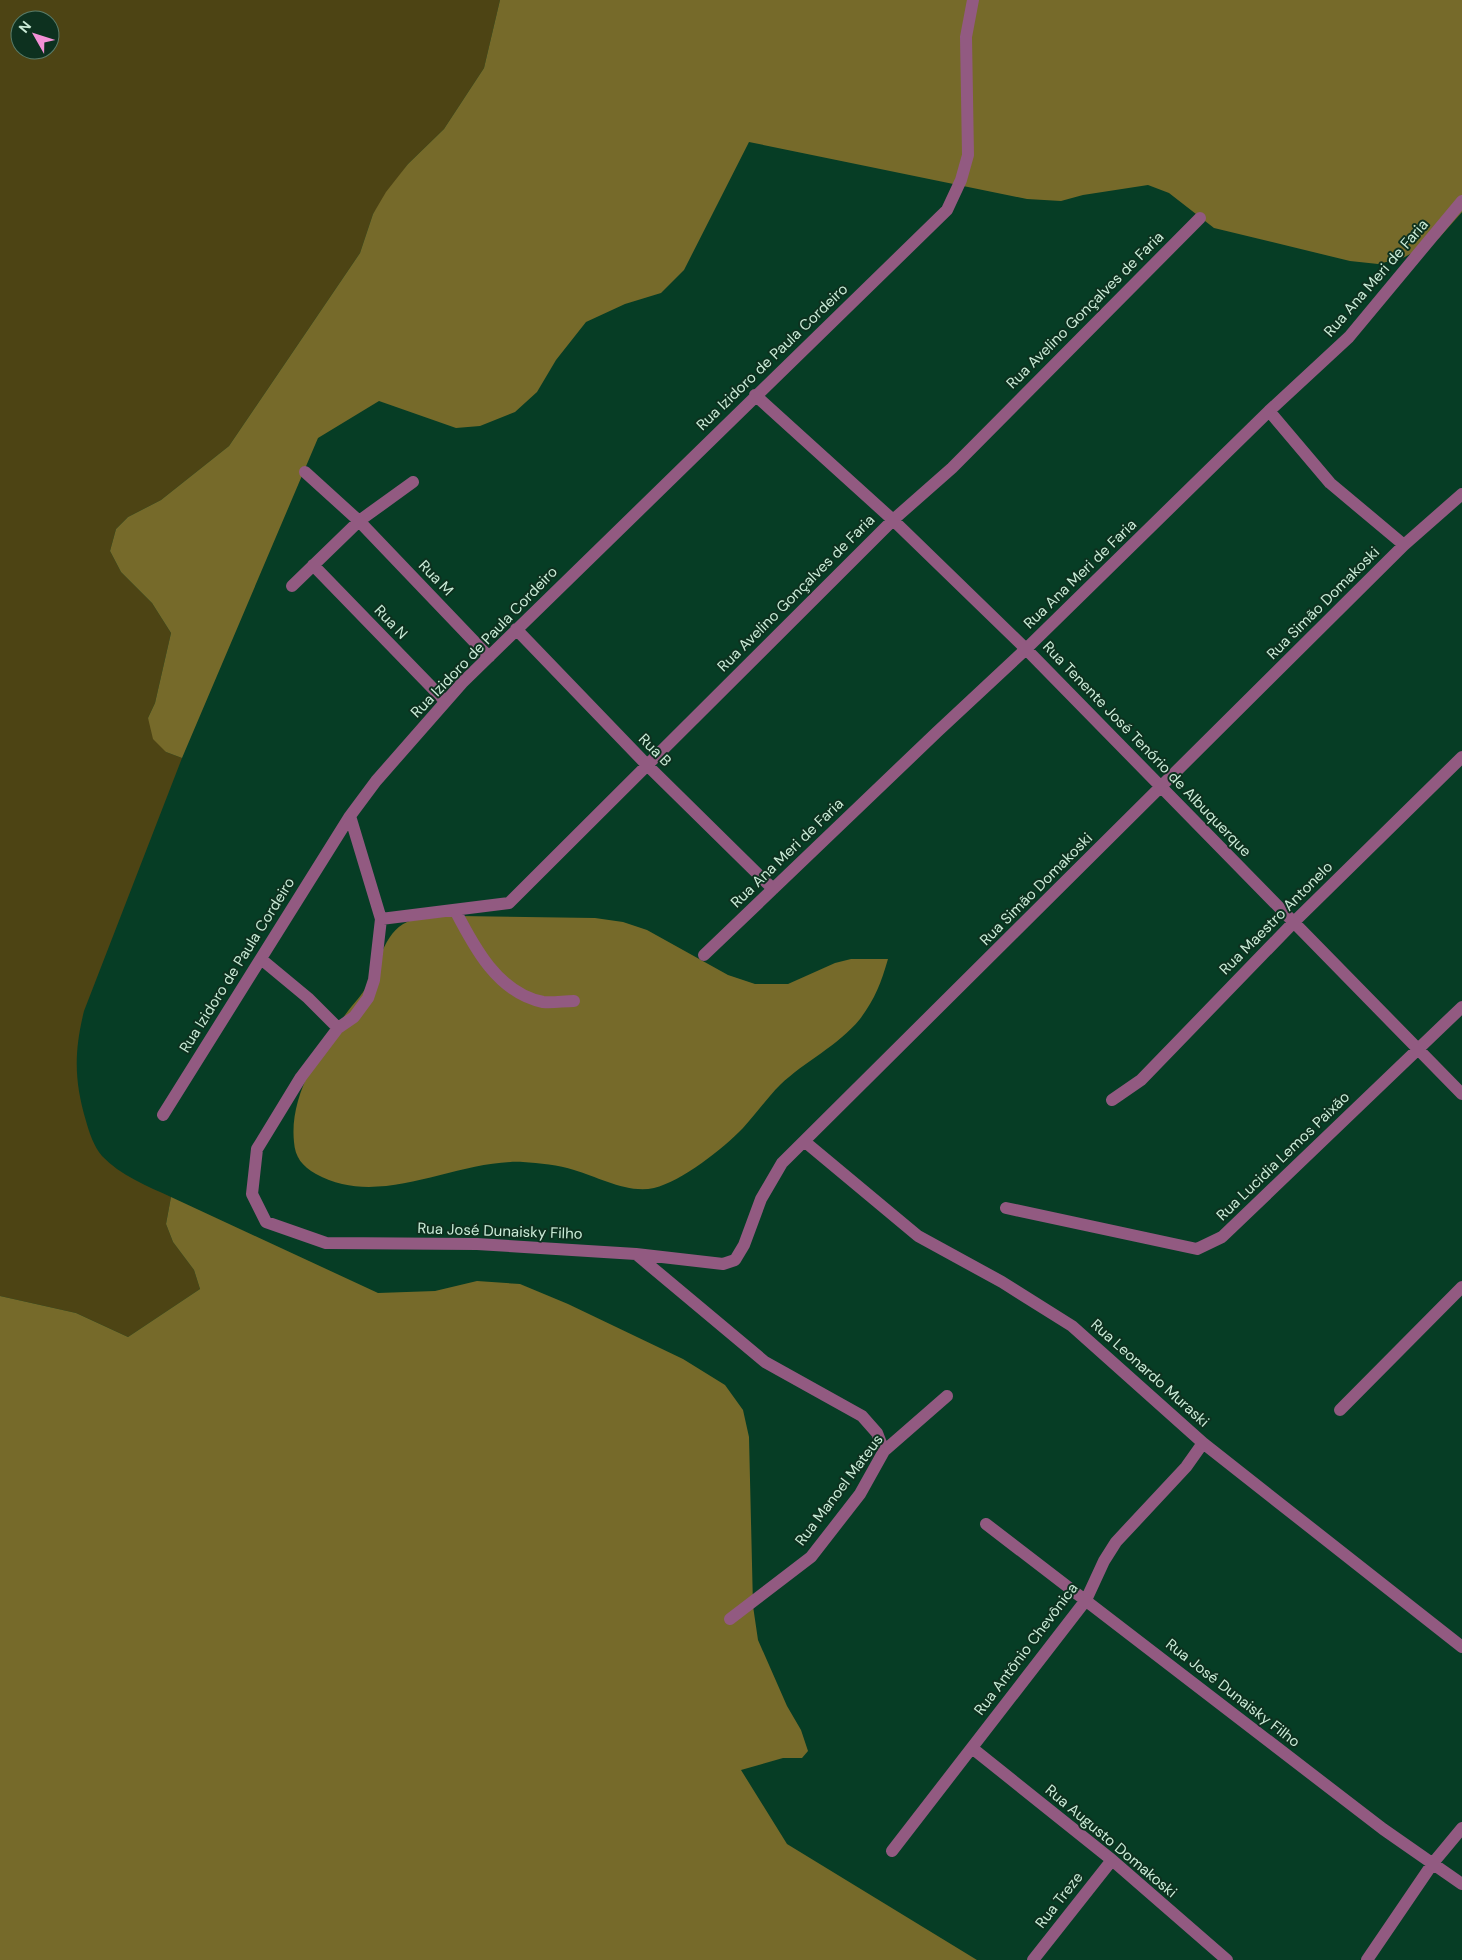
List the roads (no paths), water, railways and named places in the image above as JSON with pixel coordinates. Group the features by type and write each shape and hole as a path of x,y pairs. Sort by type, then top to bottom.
{"street":[{"name":"Rua Izidoro de Paula Cordeiro","path":"163,1115 350,816 376,781 445,701 755,395 947,210 961,180 968,155 966,38 973,0"},
{"name":"Rua Ana Meri de Faria","path":"704,955 1026,650 1269,412 1349,337 1462,201"},
{"name":"Rua Avelino Gonçalves de Faria","path":"381,919 509,903 646,764 893,520 952,468 1200,218"},
{"name":"Rua Tenente José Tenório de Albuquerque","path":"755,395 893,520 1026,650 1462,1094"},
{"path":"1269,412 1330,483 1404,545"},
{"name":"Rua M","path":"305,472 359,521 489,657"},
{"path":"292,586 359,521 413,482"},
{"name":"Rua Simão Domakoski","path":"636,1254 723,1264 735,1260 744,1245 761,1199 782,1163 1404,545 1462,494"},
{"name":"Rua N","path":"313,565 445,701"},
{"name":"Rua B","path":"516,629 646,764 773,889"},
{"name":"Rua Maestro Antonelo","path":"1112,1100 1141,1080 1294,922 1462,757"},
{"path":"350,816 381,919"},
{"path":"455,910 475,950 498,976 521,994 543,1002 574,1001"},
{"name":"Rua José Dunaisky Filho","path":"381,919 374,980 368,998 354,1017 338,1028 301,1077 257,1149 252,1194 266,1222 326,1243 477,1244 636,1254"},
{"path":"260,959 308,998 338,1028"},
{"name":"Rua Lucidia Lemos Paixão","path":"1006,1208 1197,1249 1222,1237 1462,1007"},
{"name":"Rua Leonardo Muraski","path":"804,1141 918,1236 1002,1282 1072,1326 1204,1443 1462,1647"},
{"path":"636,1254 765,1362 862,1416 876,1433 884,1451"},
{"path":"1340,1410 1462,1287"},
{"name":"Rua Manoel Mateus","path":"730,1619 811,1557 860,1494 884,1451 947,1396"},
{"name":"Rua Antônio Chevônica","path":"892,1851 1086,1600 1116,1542 1186,1467 1204,1443"},
{"name":"Rua José Dunaisky Filho","path":"986,1524 1383,1829 1462,1884"},
{"name":"Rua Augusto Domakoski","path":"972,1748 1112,1860 1227,1960"},
{"path":"1367,1960 1433,1863 1462,1828"},
{"name":"Rua Treze","path":"1033,1960 1112,1860"}]}
